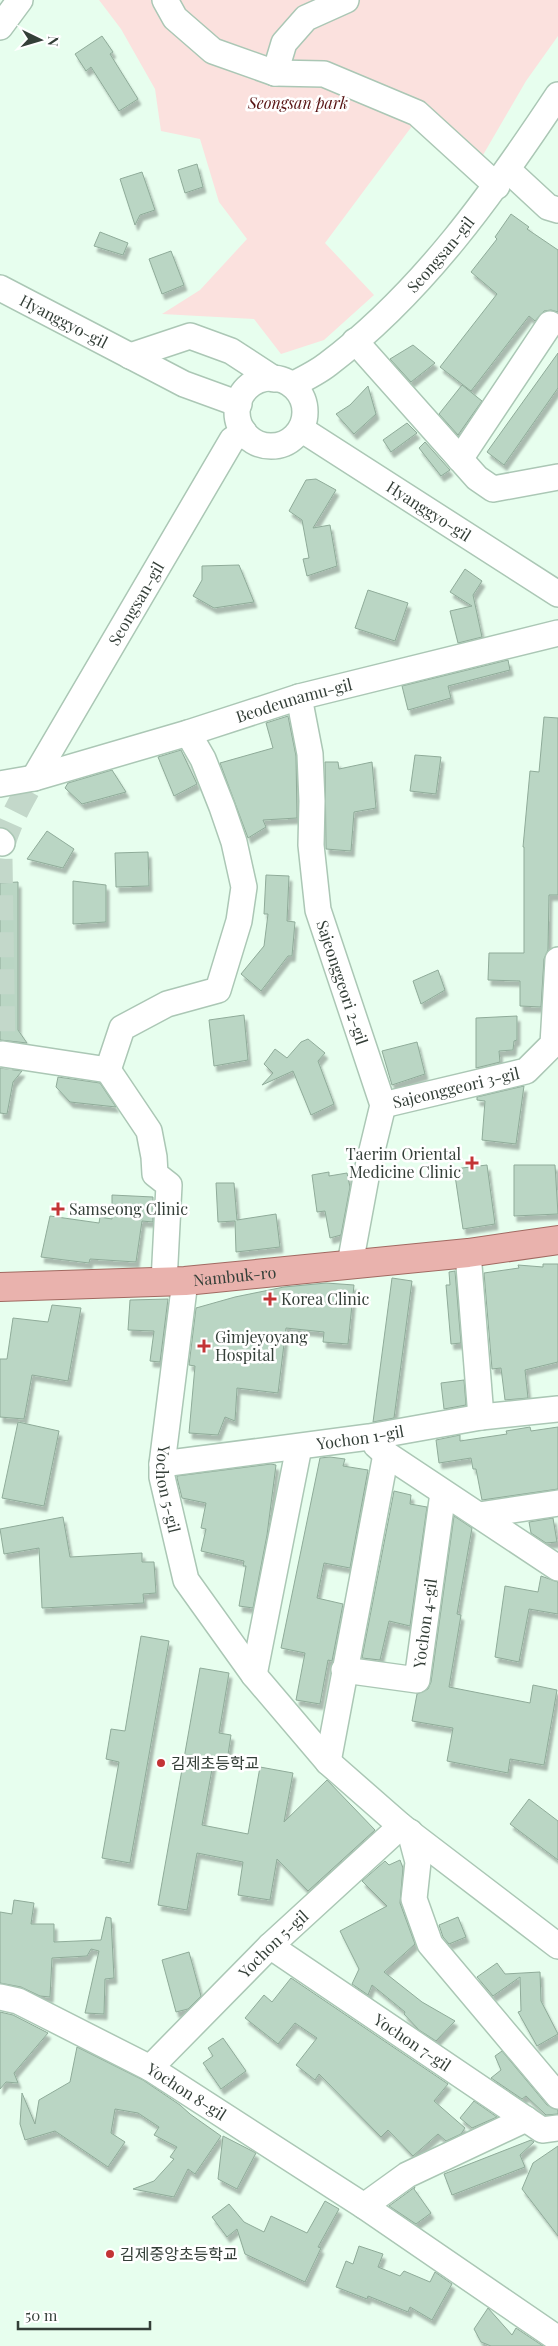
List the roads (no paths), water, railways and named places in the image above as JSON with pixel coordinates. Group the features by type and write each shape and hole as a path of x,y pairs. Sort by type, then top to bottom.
{"main road":[{"name":"Nambuk-ro","path":"0,1287 174,1281 468,1253 558,1240"}],"street":[{"path":"0,27 20,0"},
{"path":"165,0 175,18 213,50 275,73 324,74 417,113 503,178 548,207 558,210"},
{"path":"275,73 284,43 306,18 346,0"},
{"name":"Seongsan-gil","path":"283,382 327,365 399,302 503,178 558,95"},
{"name":"Hyanggyo-gil","path":"0,288 184,384 238,404"},
{"path":"460,459 550,324"},
{"path":"130,356 190,336 231,351 283,382 303,401 305,411 301,429 287,442 268,446 259,444 244,432 237,414 238,404 248,388 265,379 283,382"},
{"path":"354,342 477,478 493,489 558,477"},
{"name":"Hyanggyo-gil","path":"301,429 558,594"},
{"name":"Seongsan-gil","path":"34,778 232,440 244,432"},
{"name":"Beodeunamu-gil","path":"0,784 34,778 188,733 299,697 558,633"},
{"name":"Sajeonggeori 2-gil","path":"299,697 310,754 311,845 318,910 383,1104"},
{"path":"3,1054 108,1070 122,1028 167,1004 218,990 239,921 244,886 234,842 203,759 188,733"},
{"name":"Sajeonggeori 3-gil","path":"383,1104 526,1071 552,1044 556,1020 558,960"},
{"name":"Yochon 5-gil","path":"108,1070 149,1131 155,1174 169,1184 174,1281 162,1477 186,1580 254,1675 328,1762 406,1829 558,1946"},
{"path":"350,1264 368,1167 383,1104"},
{"path":"468,1253 481,1418"},
{"name":"Yochon 1-gil","path":"162,1464 299,1447 481,1418 558,1409"},
{"path":"369,1437 386,1454 558,1568"},
{"path":"254,1675 299,1447"},
{"path":"328,1762 386,1454"},
{"name":"Yochon 4-gil","path":"344,1670 417,1680 443,1493"},
{"path":"480,1515 558,1503"},
{"path":"406,1829 418,1862 414,1899 430,1944 558,2096"},
{"name":"Yochon 5-gil","path":"150,2068 270,1946 406,1829"},
{"name":"Yochon 7-gil","path":"270,1946 542,2130 558,2128"},
{"name":"Yochon 8-gil","path":"0,1997 18,2001 150,2068 364,2206 558,2338"},
{"path":"364,2206 407,2175 526,2119"}],"tunnel":[{"path":"0,1068 3,1054 0,859 9,827 34,778"}],"place":[{"name":"Taerim Oriental Medicine Clinic","path":"472,1163"},
{"name":"Samseong Clinic","path":"58,1209"},
{"name":"Korea Clinic","path":"270,1299"},
{"name":"Gimjeyoyang Hospital","path":"204,1346"},
{"name":"김제초등학교","path":"161,1763"},
{"name":"김제중앙초등학교","path":"110,2254"}],"park label":[{"name":"Seongsan park","path":"298,103"}]}
